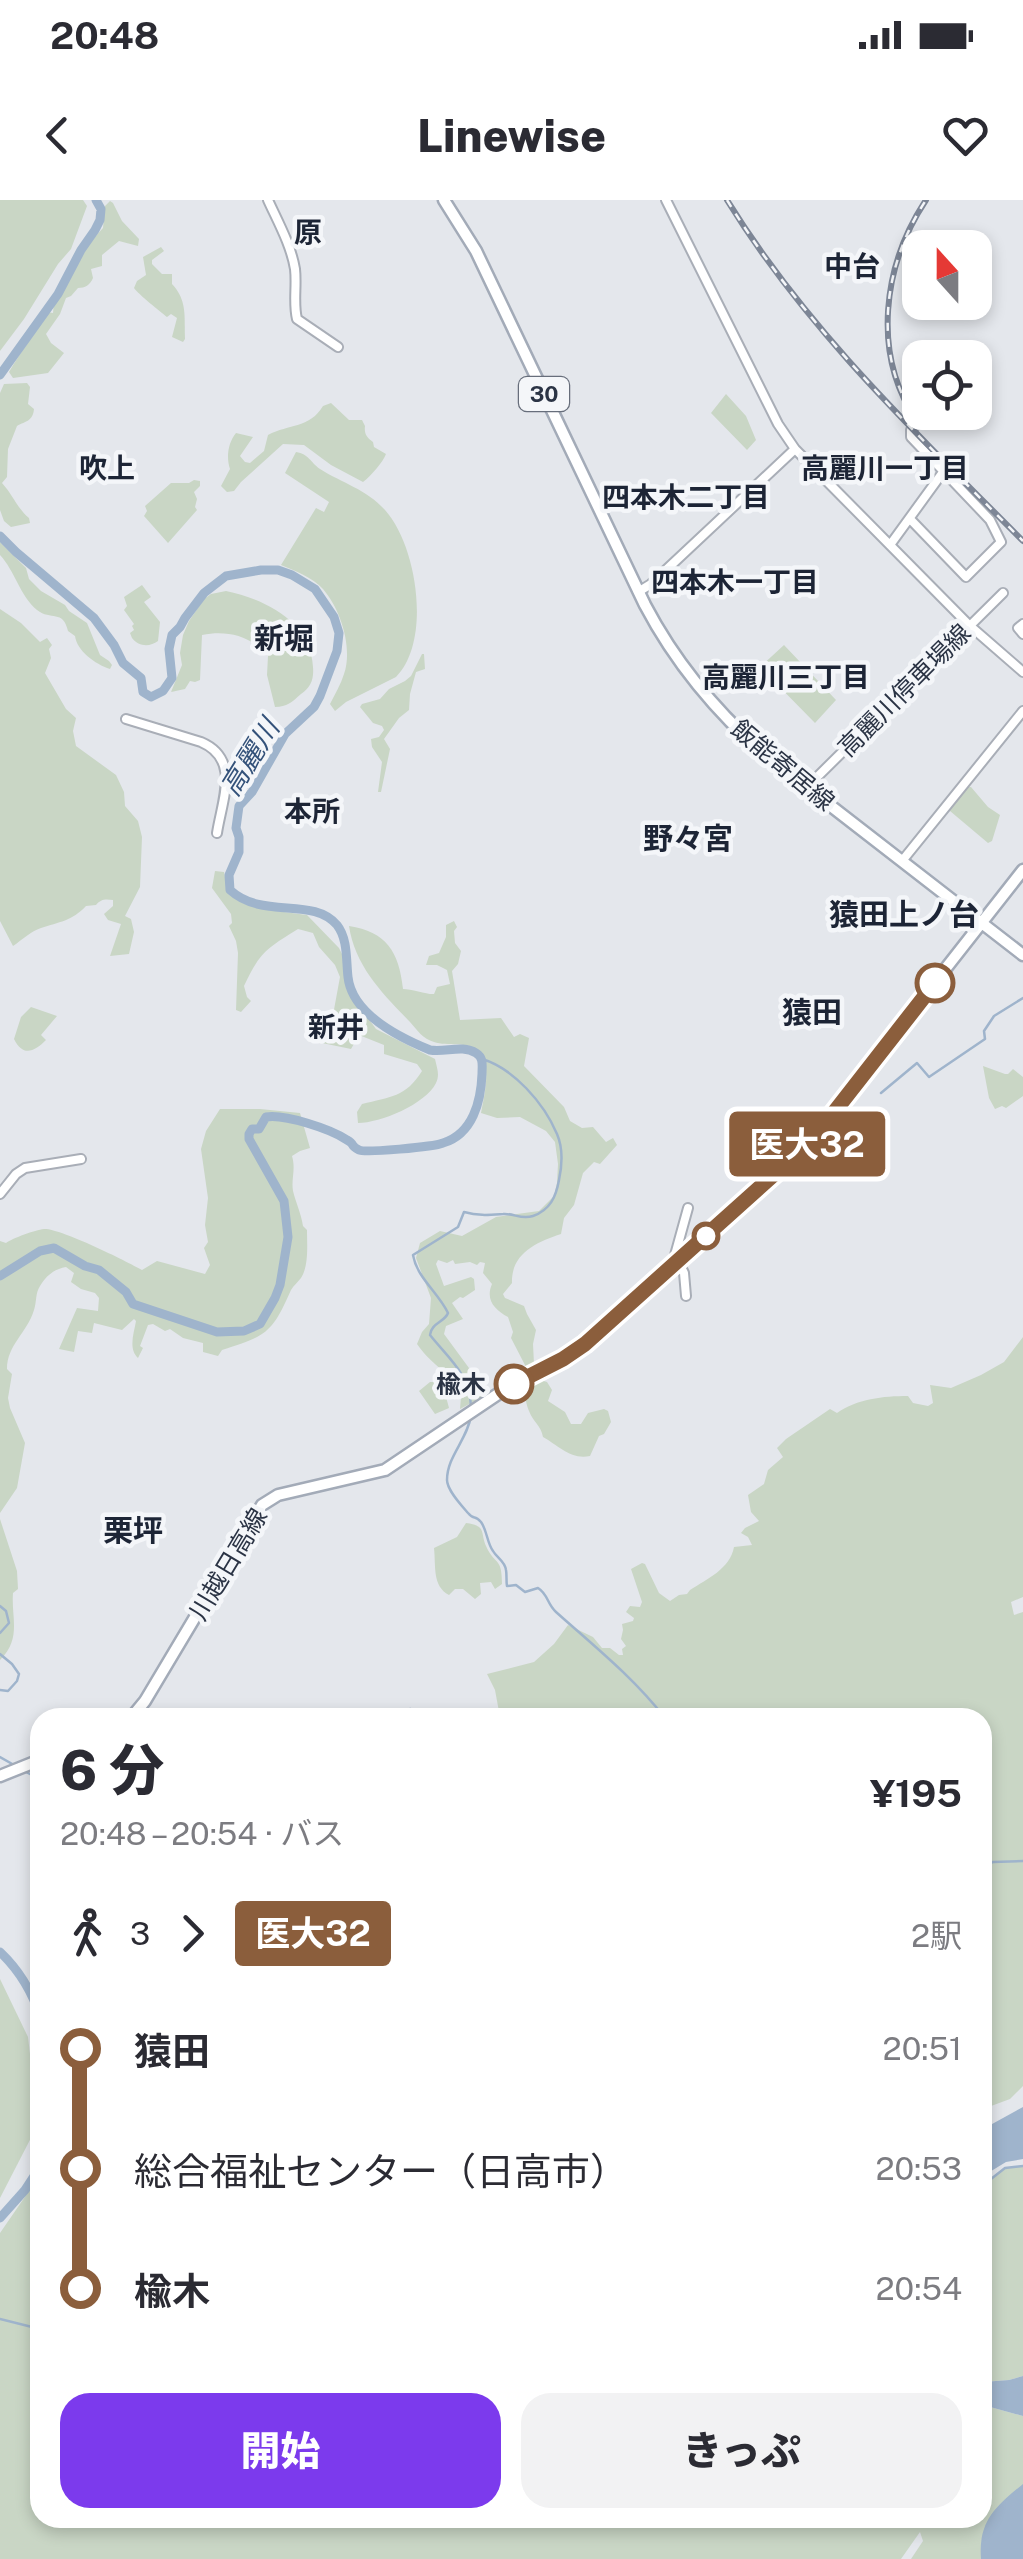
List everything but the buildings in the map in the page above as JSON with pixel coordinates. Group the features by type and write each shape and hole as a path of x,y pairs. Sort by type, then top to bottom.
{"main road":[{"name":"飯能寄居線","path":"444,200 476,251 638,592 668,646 708,698 745,737 1023,955"},
{"name":"川越日高線","path":"139,1708 266,1501 392,1466 498,1394 576,1351 815,1135 1023,870"},
{"path":"0,1776 30,1764"}],"street":[{"path":"268,200 291,251 297,318 338,347"},
{"path":"666,200 778,424 795,449 969,625 1023,672"},
{"path":"910,519 966,578 1001,540 990,520 942,472 910,435 911,430"},
{"path":"638,592 795,449"},
{"path":"890,545 942,472"},
{"name":"高麗川停車場線","path":"806,788 1003,593"},
{"path":"1023,624 1018,628 1023,634"},
{"path":"902,861 1023,711"},
{"path":"126,719 200,742 220,756 226,780 217,833"},
{"path":"0,1194 25,1168 81,1159"},
{"path":"686,1296 676,1248 688,1208"}],"green space":[{"path":"0,200 83,200 87,206 71,249 0,351"},
{"path":"110,201 139,239 138,246 119,241 102,255 102,266 91,269 93,278 89,284 66,298 46,334 64,353 48,373 13,378 9,372 47,312 53,313 54,302 66,287 82,251 103,228 105,206"},
{"path":"161,247 164,251 152,264 162,274 172,274 172,284 184,310 183,342 172,337 177,318 171,314 167,317 134,288 146,275 143,257"},
{"path":"27,383 28,404 33,413 17,426 8,449 7,477 2,483 30,523 11,527 0,510 0,393 4,384"},
{"path":"726,394 746,416 756,440 747,450 711,413"},
{"path":"331,403 349,420 362,420 374,447 386,454 363,482 304,445 283,444 234,491 227,492 221,486 230,469 228,450 236,433 253,437 240,456 250,463 264,451 268,435 305,422"},
{"path":"296,452 385,510 405,546 416,593 414,641 407,661 396,677 335,711 330,704 344,674 347,653 340,618 319,585 281,565 316,508 324,512 329,502 285,473"},
{"path":"200,481 194,492 197,510 168,543 144,516 145,506 171,483"},
{"path":"0,542 26,568 29,579 41,591 87,623 100,655 112,665 110,669 83,652 63,620 42,613 31,604 0,555"},
{"path":"142,585 151,597 144,602 160,622 158,641 148,645 132,638 134,624 124,610 124,597"},
{"path":"226,591 270,607 295,625 304,637 310,651 312,679 307,689 289,704 275,707 267,675 268,656 247,639 221,633 202,635 200,680 171,692 182,665 180,653 189,621 204,599"},
{"path":"0,609 40,642 47,638 52,645 45,673 66,709 76,718 76,746 116,775 125,806 138,821 142,837 140,887 125,916 131,919 134,932 129,954 110,956 121,924 108,920 104,914 113,906 113,900 86,906 70,918 34,931 13,946 0,921"},
{"path":"784,645 836,700 815,723 760,667"},
{"path":"422,654 425,669 416,672 409,710 384,739 390,749 378,792 382,762 371,739 384,730 360,707 380,699 411,676"},
{"path":"966,787 971,787 1000,815 988,843 950,811"},
{"path":"215,871 224,872 227,888 238,900 261,909 307,915 339,948 345,960 349,992 376,1029 435,1059 438,1077 431,1091 402,1111 358,1123 357,1112 362,1104 403,1091 422,1071 417,1064 384,1054 384,1045 359,1035 351,1049 322,1043 320,1037 327,1024 339,1027 333,1015 340,977 313,933 298,929 265,952 244,986 251,1001 241,1012 236,1010 238,953 229,926 231,914 212,888"},
{"path":"454,921 455,943 461,951 452,971 460,1020 501,1018 514,1037 520,1034 529,1038 524,1066 564,1107 570,1121 582,1128 593,1127 606,1142 613,1138 617,1145 600,1164 594,1162 583,1173 561,1234 521,1256 512,1283 503,1294 524,1306 536,1330 534,1364 526,1367 511,1338 508,1317 492,1304 492,1284 483,1273 485,1263 438,1260 444,1286 474,1279 475,1290 452,1303 463,1319 446,1326 444,1334 486,1395 460,1409 461,1397 455,1390 445,1393 449,1408 435,1414 419,1391 448,1375 417,1344 429,1324 431,1298 416,1258 420,1243 440,1231 462,1236 496,1217 539,1211 554,1196 558,1164 555,1142 546,1131 520,1117 497,1118 481,1113 486,1073 479,1052 469,1046 434,1042 420,1034 371,978 357,954 349,926 372,933 388,946 398,964 403,989 434,994 437,987 450,984 447,970 426,965 429,956 439,953 446,925"},
{"path":"31,1007 57,1016 41,1035 46,1040 33,1050 25,1050 14,1039 21,1017"},
{"path":"983,1066 1005,1074 1013,1069 1023,1077 1023,1096 1006,1108 995,1109"},
{"path":"220,1109 300,1113 310,1148 292,1156 293,1191 307,1230 304,1273 279,1316 259,1336 222,1350 218,1356 203,1352 203,1343 153,1324 148,1325 138,1358 132,1346 134,1319 122,1330 94,1323 92,1333 78,1331 74,1352 59,1349 77,1308 98,1311 99,1298 71,1282 74,1273 66,1267 51,1274 38,1289 31,1318 8,1361 7,1369 12,1374 10,1408 25,1443 17,1488 0,1513 0,1241 6,1243 35,1231 52,1230 142,1270 157,1261 205,1274 210,1265 204,1248 208,1242 208,1198 201,1149 206,1131"},
{"path":"1023,1337 1023,1597 1011,1602 1014,1615 1023,1612 1023,2086 1010,2099 992,2106 992,1708 498,1708 487,1674 534,1662 568,1625 593,1637 602,1648 623,1655 626,1646 621,1639 622,1624 634,1618 626,1612 630,1606 640,1607 642,1602 631,1569 645,1564 659,1593 670,1601 717,1573 734,1547 752,1545 741,1533 759,1521 751,1512 748,1495 764,1484 768,1470 783,1457 777,1448 786,1439 830,1409 837,1413 871,1399 908,1396 913,1403 928,1406 933,1403 930,1385 951,1388 1004,1362"},
{"path":"534,1378 547,1382 552,1390 548,1401 565,1412 571,1424 581,1424 588,1413 608,1411 611,1422 590,1456 571,1454 543,1437 521,1390"},
{"path":"0,1519 17,1571 18,1589 13,1593 11,1644 0,1660"},
{"path":"466,1523 482,1530 502,1575 502,1584 495,1589 491,1582 480,1583 481,1594 475,1599 463,1589 455,1589 449,1595 436,1575 434,1548 457,1537"},
{"path":"0,1979 28,2037 30,2140 0,2198"},
{"path":"1007,2167 1023,2167 1023,2376 992,2381 992,2178"},
{"path":"30,2190 30,2528 992,2528 992,2407 1023,2416 1023,2559 911,2559 923,2541 920,2532 901,2559 0,2559 0,2233"}],"water":[{"path":"1023,2107 1023,2159 1006,2162 992,2171 992,2124"},
{"path":"1023,2376 1023,2416 992,2407 992,2381"},
{"path":"1023,2484 1023,2559 981,2559 984,2528 992,2528 992,2515"}],"waterway":[{"name":"高麗川","path":"0,375 58,294 95,230 101,209 96,200"},
{"name":"高麗川","path":"0,536 94,618 123,663 141,678 143,692 151,697 163,691 172,678 172,635 204,593 226,576 278,570 315,589 334,617 339,633 337,651 314,707 285,734 252,792 239,806 239,852 229,875 230,890 257,904 327,916 341,931 351,990 367,1013 391,1031 430,1050 471,1050 480,1057 482,1065 480,1095 473,1115 462,1132 443,1143 359,1150 330,1131 274,1117 266,1117 259,1129 252,1129 249,1139 284,1201 288,1237 280,1285 260,1324 244,1331 217,1332 133,1304 126,1292 99,1270 54,1248 40,1251 0,1276"},
{"path":"881,1093 917,1063 929,1077 985,1039 984,1031 994,1016 1023,998"},
{"path":"471,1407 463,1376 430,1335 448,1313 419,1271 413,1255 458,1227 464,1212 525,1217 539,1213 554,1197 561,1163 557,1134 536,1099 505,1070 482,1059"},
{"path":"471,1415 450,1463 448,1484 462,1506 483,1525 491,1548 505,1567 507,1586 516,1585 525,1592 541,1590 556,1612 657,1708"},
{"path":"0,1606 9,1623 0,1633"},
{"path":"0,1654 19,1674 8,1691 0,1690"},
{"path":"0,1757 14,1765"},
{"path":"24,1771 30,1774"},
{"path":"992,1862 1023,1861"},
{"name":"高麗川","path":"0,1952 30,1992"},
{"path":"992,2178 1005,2168 1023,2166"},
{"name":"高麗川","path":"0,2218 30,2182"},
{"path":"0,2319 30,2326"}],"railway":[{"path":"727,200 758,248 828,337 1023,541"},
{"path":"902,395 888,339 888,310 900,253 926,200"}],"bus line":[{"name":"医大32","path":"514,1384 585,1344 798,1153 935,983"}],"place":[{"name":"楡木","path":"514,1384"}],"district":[{"name":"原","path":"308,231"},
{"name":"中台","path":"852,265"},
{"name":"吹上","path":"107,467"},
{"name":"高麗川一丁目","path":"885,467"},
{"name":"四本木二丁目","path":"686,496"},
{"name":"四本木一丁目","path":"735,581"},
{"name":"新堀","path":"284,638"},
{"name":"高麗川三丁目","path":"786,676"},
{"name":"本所","path":"312,810"},
{"name":"野々宮","path":"688,838"},
{"name":"猿田上ノ台","path":"904,914"},
{"name":"猿田","path":"812,1012"},
{"name":"新井","path":"336,1026"},
{"name":"栗坪","path":"133,1530"}]}
